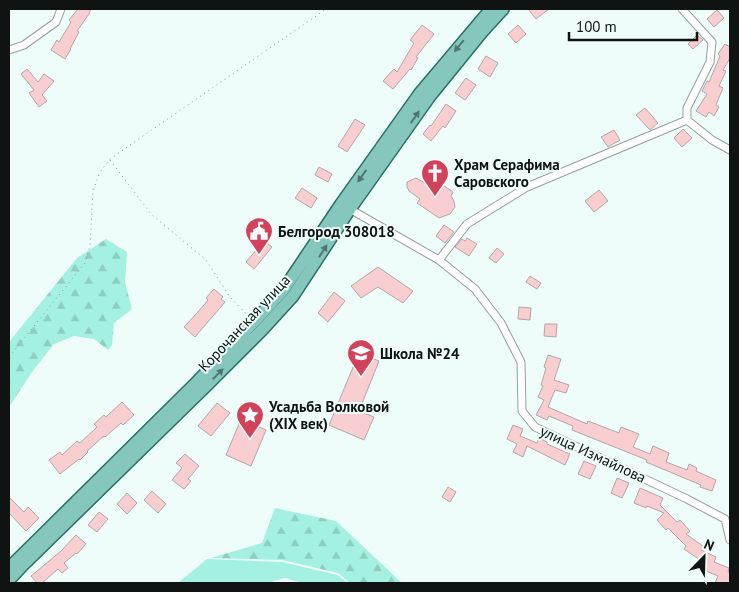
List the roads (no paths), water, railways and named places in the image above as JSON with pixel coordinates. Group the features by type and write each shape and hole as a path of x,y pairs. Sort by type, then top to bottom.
{"main road":[{"name":"Корочанская улица","path":"9,580 207,385 292,296 346,207 420,93 490,9"},
{"name":"Корочанская улица","path":"9,568 194,385 284,289 430,96 503,9"}],"street":[{"path":"9,50 24,45 56,22 61,9"},
{"path":"682,9 712,42 710,62 687,108 687,120"},
{"path":"687,120 712,140 730,150"},
{"path":"439,260 467,224 527,187 687,120"},
{"name":"улица Измайлова","path":"346,207 439,260 475,289 501,323 521,362 522,411 535,427 728,519 730,540"}],"place":[{"name":"Храм Серафима Саровского","path":"435,197"},
{"name":"Белгород 308018","path":"259,255"},
{"name":"Школа №24","path":"361,377"},
{"name":"Усадьба Волковой (XIX век)","path":"250,439"}]}
